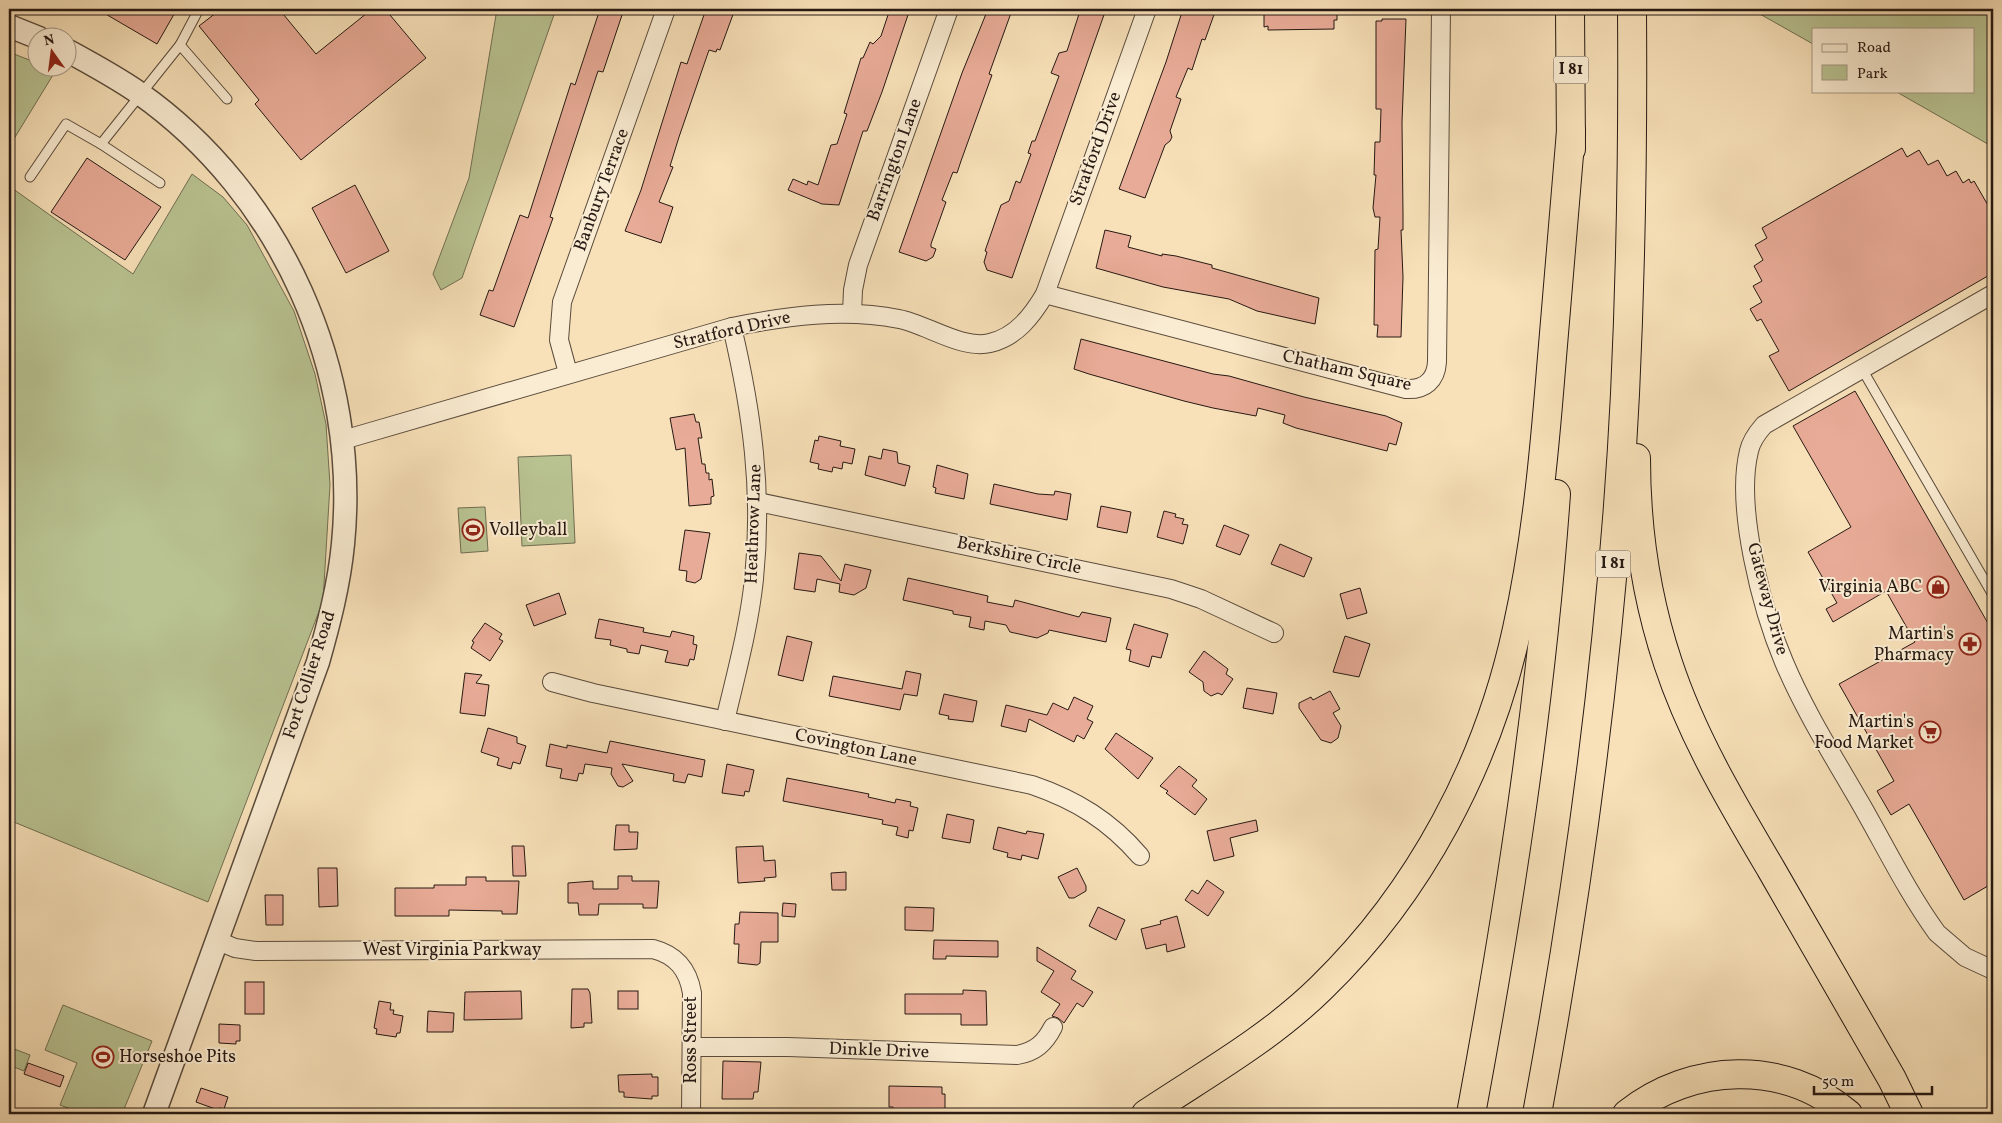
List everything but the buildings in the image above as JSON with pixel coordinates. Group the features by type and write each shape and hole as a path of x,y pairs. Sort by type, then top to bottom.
{"highway":[{"name":"I 81","path":"1471,1114 1523,810 1536,711 1552,551 1563,388 1571,131 1570,9"},
{"name":"I 81","path":"1538,1114 1566,951 1592,766 1608,616 1625,396 1633,124 1632,9"},
{"path":"1633,124 1636,476 1646,574 1655,619 1680,698 1725,790 1892,1079 1909,1114"},
{"path":"1146,1114 1253,1045 1320,990 1353,956 1405,889 1441,832 1466,781 1490,723 1506,671 1517,629 1531,550 1544,460 1571,131"},
{"path":"1627,1114 1656,1094 1679,1084 1709,1076 1734,1073 1764,1075 1790,1082 1819,1094 1848,1114"}],"street":[{"name":"Banbury Terrace","path":"568,373 559,340 562,302 666,9"},
{"name":"Barrington Lane","path":"852,313 853,290 858,264 949,9"},
{"name":"Stratford Drive","path":"343,440 568,373 732,327 778,318 852,313 899,319 930,328 962,342 989,344 1022,326 1034,312 1045,294 1147,9"},
{"name":"Chatham Square","path":"1045,294 1406,389 1421,388 1428,384 1436,371 1437,362 1441,9"},
{"path":"9,26 28,34"},
{"name":"Fort Collier Road","path":"78,57 139,93 175,122 224,172 252,206 278,245 296,278 320,337 332,380 343,440 346,496 344,534 331,618 318,662 154,1114"},
{"name":"Gateway Drive","path":"1991,966 1950,946 1926,918 1799,693 1774,634 1756,566 1750,534 1746,471 1749,450 1756,434 1764,425 1993,294"},
{"name":"Heathrow Lane","path":"725,721 746,627 752,590 757,542 758,502 752,419 732,327"},
{"name":"Berkshire Circle","path":"758,502 1170,589 1201,599 1274,633"},
{"name":"Covington Lane","path":"552,682 725,721 1032,785 1059,794 1095,814 1124,838 1140,856"},
{"name":"West Virginia Parkway","path":"218,941 235,948 256,951 653,949 672,956 683,967"},
{"name":"Ross Street","path":"683,967 690,980 692,993 691,1114"},
{"name":"Dinkle Drive","path":"692,1047 788,1047 1018,1055 1039,1047 1048,1038 1054,1027"}],"lane":[{"path":"101,144 139,93 180,45 199,9"},
{"path":"180,45 227,99"},
{"path":"30,177 66,124 101,144 160,183"},
{"path":"1862,369 1993,595"}],"green space":[{"path":"497,9 556,9 462,278 441,290 433,274 469,178"},
{"path":"1751,9 1993,9 1993,147 1897,92 1974,92 1974,28 1812,28 1812,43"},
{"path":"9,52 28,59 28,78 51,78 9,147"},
{"path":"192,174 223,197 247,225 294,311 315,374 326,424 330,485 323,601 208,902 9,820 9,186 133,274"},
{"path":"571,455 575,543 522,546 518,457"},
{"name":"Volleyball","path":"485,507 488,551 461,553 458,508"},
{"name":"Horseshoe Pits","path":"63,1005 152,1041 122,1114 84,1114 60,1105 77,1063 45,1050"},
{"path":"9,1047 30,1055 24,1071 9,1065"}],"place":[{"name":"Volleyball","path":"473,530"},
{"name":"Virginia ABC","path":"1938,587"},
{"name":"Martin's Pharmacy","path":"1970,644"},
{"name":"Martin's Food Market","path":"1930,732"},
{"name":"Horseshoe Pits","path":"103,1057"}]}
